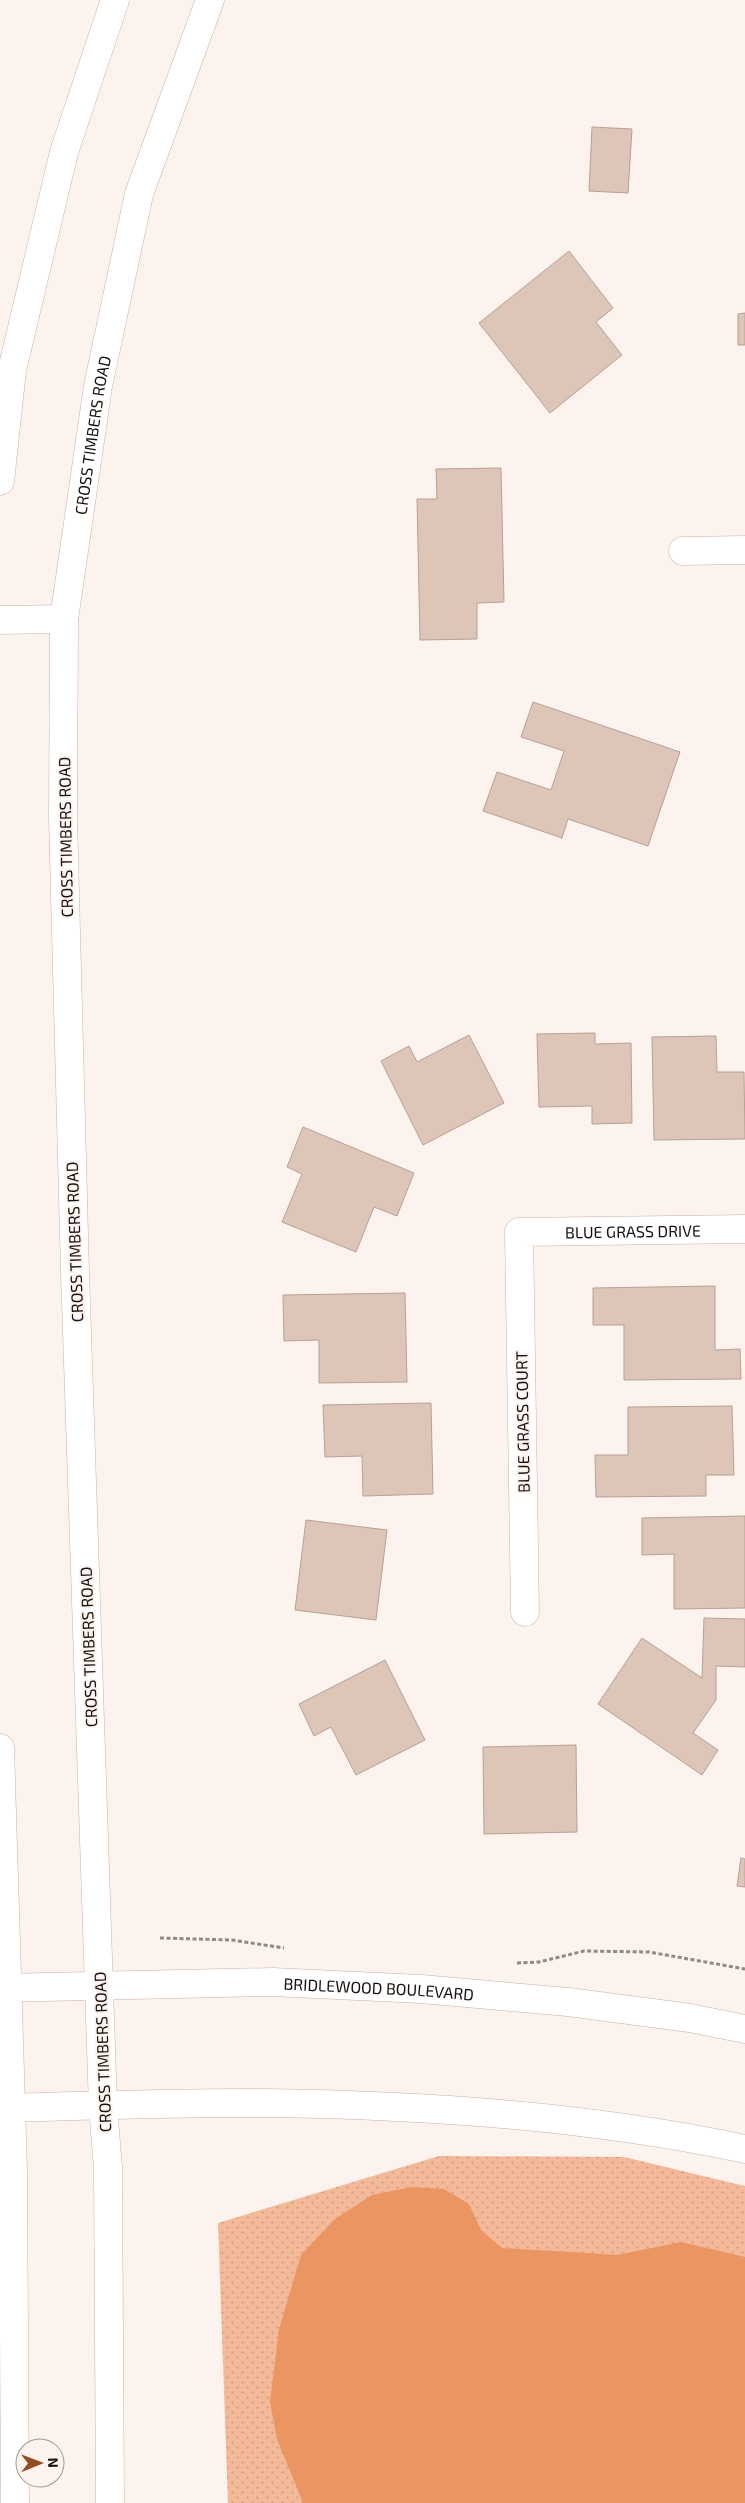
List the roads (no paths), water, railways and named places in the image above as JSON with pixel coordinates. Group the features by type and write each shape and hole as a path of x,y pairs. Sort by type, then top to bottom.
{"main road":[{"path":"0,481 12,370 16,352 64,152 115,0"},
{"name":"CROSS TIMBERS ROAD","path":"110,2503 108,2168 103,2107 75,1273 63,818 64,619 98,386 139,194 210,0"},
{"path":"683,551 745,550"},
{"path":"0,620 64,619"},
{"name":"BLUE GRASS DRIVE","path":"520,1232 745,1228"},
{"name":"BLUE GRASS COURT","path":"520,1232 525,1612"},
{"path":"0,1748 15,2503"},
{"name":"BRIDLEWOOD BOULEVARD","path":"4,1987 272,1982 421,1989 568,2002 690,2018 745,2029"},
{"path":"6,2108 264,2103 508,2115 598,2124 688,2137 745,2149"}]}
